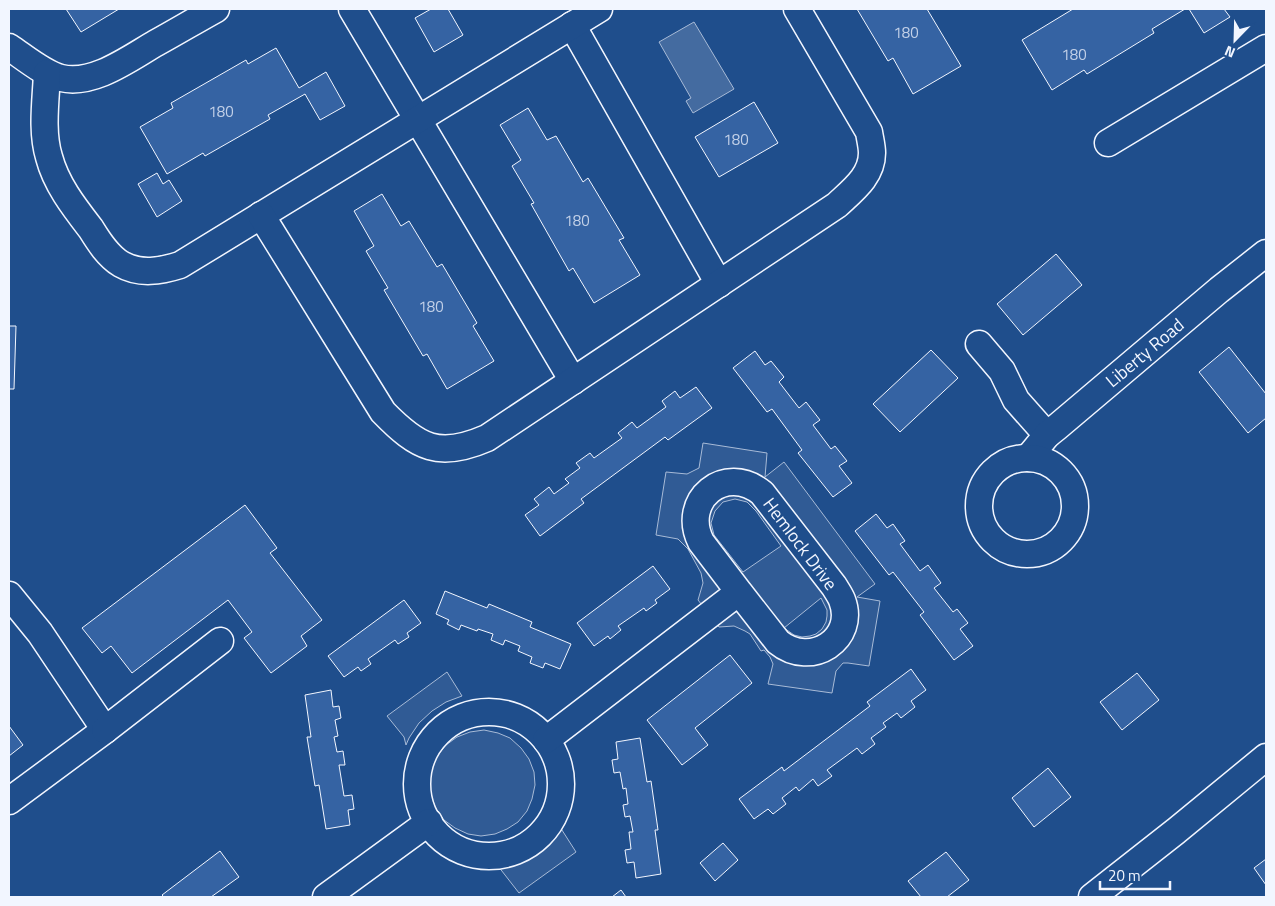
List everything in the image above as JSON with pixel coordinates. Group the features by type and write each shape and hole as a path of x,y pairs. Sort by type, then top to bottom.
{"street":[{"path":"9,47 47,72 60,78 82,79 109,70 216,9"},
{"path":"352,9 573,381"},
{"path":"47,72 45,129 48,156 58,181 109,254 121,264 134,269 164,270 180,265 599,9"},
{"path":"261,215 383,412 412,439 429,447 457,448 470,445 487,438 837,205 862,182 871,166 872,151 869,132 797,9"},
{"path":"572,25 719,284"},
{"path":"1108,143 1266,48"},
{"name":"Liberty Road","path":"1028,458 1047,436 1219,290 1266,253"},
{"path":"979,344 1002,371 1016,400 1047,436"},
{"name":"Hemlock Drive","path":"732,482 748,484 762,493 839,593 844,609 843,625 836,640 823,649 808,654 792,651 778,642 739,592 701,542 695,526 696,510 704,496 717,486 732,482"},
{"path":"546,740 739,592"},
{"path":"9,595 40,633 105,730"},
{"path":"9,801 220,641"},
{"path":"482,712 511,715 536,729 554,752 561,780 557,809 542,833 531,842 504,854 475,854 461,850 448,842 428,822 418,794 420,766 432,740 442,729 454,721 482,712"},
{"path":"1092,897 1266,756"},
{"path":"326,897 428,822"}],"shaded area":[{"path":"694,22 734,89 693,113 686,101 691,98 659,42"},
{"path":"703,443 767,453 765,477 784,462 875,584 857,597 880,601 869,666 843,663 836,671 832,693 768,684 773,664 770,657 764,650 761,651 750,634 745,631 734,626 719,627 698,600 703,583 701,573 688,549 678,539 656,535 666,472 687,474 699,468","holes":["735,499 747,502 756,511 781,546 743,572 714,535 711,523 715,511 723,502","821,598 827,610 827,616 822,629 816,634 802,637 794,635 784,628"]},
{"path":"447,672 462,696 446,702 432,711 419,723 406,745 404,737 387,716"},
{"path":"484,730 510,738 521,748 529,759 534,772 535,785 527,811 518,822 495,834 481,836 468,834 444,820 436,809 431,796 429,782 431,768 437,756 446,745 457,737 470,732"},
{"path":"560,827 576,852 519,893 498,866 508,865 524,859 539,850"}],"building":[{"path":"66,9 119,9 81,32"},
{"path":"431,9 448,9 463,35 434,52 415,18"},
{"path":"857,9 927,9 961,66 913,94 893,58 888,61"},
{"path":"1073,9 1185,9 1152,29 1154,33 1087,74 1084,70 1052,90 1022,40"},
{"path":"1189,9 1224,9 1230,17 1204,33"},
{"path":"276,48 299,88 326,72 345,106 320,120 305,94 268,115 270,119 205,156 203,153 167,174 140,127 173,108 171,103 246,60 248,64"},
{"path":"754,102 778,143 719,177 695,137"},
{"path":"528,108 547,140 556,136 583,182 588,178 624,238 619,240 640,275 594,303 573,268 569,271 531,204 534,203 512,166 521,160 500,125"},
{"path":"157,173 163,184 169,180 182,201 157,217 138,184"},
{"path":"382,194 401,226 409,221 437,267 442,264 477,323 473,326 494,361 447,389 427,354 423,356 384,290 388,288 366,251 374,246 354,211"},
{"path":"1056,254 1082,285 1023,335 997,304"},
{"path":"9,326 16,326 14,389 9,389"},
{"path":"1229,347 1266,394 1266,418 1248,433 1199,372"},
{"path":"931,350 958,378 900,432 873,404"},
{"path":"755,351 765,365 771,361 784,377 779,382 799,408 806,402 820,420 813,425 831,449 835,446 847,461 839,466 852,483 833,497 798,453 802,450 772,409 767,412 733,368"},
{"path":"696,387 712,408 668,440 665,437 581,499 584,503 540,536 525,515 539,505 534,499 549,487 554,494 569,483 565,479 580,468 576,463 590,453 594,458 622,438 618,433 632,422 637,428 666,407 662,401 675,391 680,398"},
{"path":"245,505 277,548 270,553 322,620 301,636 307,646 271,673 244,638 252,632 228,600 132,673 111,646 102,653 82,628"},
{"path":"876,514 887,528 893,524 905,541 900,544 920,571 928,565 941,583 934,588 953,612 957,609 968,623 960,629 973,646 954,660 920,615 924,612 893,572 889,575 855,531"},
{"path":"653,566 670,589 655,600 657,603 646,611 644,608 618,626 621,630 610,639 608,636 594,646 577,623"},
{"path":"445,591 487,608 489,604 532,622 530,627 571,644 560,669 545,663 543,668 530,663 532,657 518,651 520,646 505,640 503,645 491,640 493,634 461,625 459,630 447,624 449,620 436,614"},
{"path":"404,600 421,623 407,633 409,637 398,644 395,640 368,659 371,664 361,671 358,667 344,677 328,656"},
{"path":"730,655 752,683 695,728 708,745 682,765 647,720"},
{"path":"911,669 926,690 911,701 915,707 901,718 897,713 883,723 886,727 871,738 875,744 862,754 857,748 827,770 832,776 818,786 813,779 799,791 796,787 782,798 786,804 773,814 768,809 754,819 739,799 782,767 784,771 870,706 867,702"},
{"path":"1137,673 1159,700 1122,730 1100,702"},
{"path":"331,690 333,707 339,706 341,718 335,720 338,736 334,737 337,752 343,751 345,765 339,765 344,796 352,795 354,809 348,810 350,825 326,829 319,785 315,786 307,737 311,737 305,695"},
{"path":"9,726 23,745 9,756"},
{"path":"640,738 647,782 651,781 658,830 655,830 661,874 636,878 634,862 627,863 625,850 631,849 629,832 633,832 630,816 625,817 623,805 628,804 626,788 623,789 620,772 614,773 612,760 618,759 616,742"},
{"path":"1048,768 1071,797 1034,827 1012,798"},
{"path":"723,843 738,860 715,881 700,863"},
{"path":"220,851 239,877 211,897 164,897 162,895"},
{"path":"946,852 969,880 947,897 921,897 908,881"},
{"path":"1266,859 1266,885 1254,868"},
{"path":"621,890 626,897 612,897"}]}
